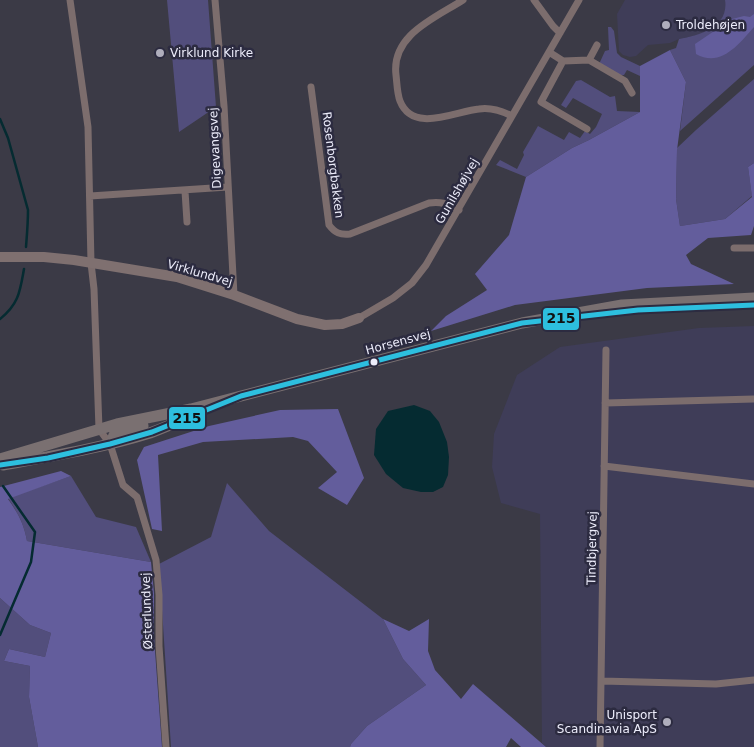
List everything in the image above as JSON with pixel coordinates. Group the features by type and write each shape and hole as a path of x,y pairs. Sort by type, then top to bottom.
{"main road":[{"name":"Horsensvej","path":"0,459 98,429 180,412 522,322 622,305 754,298"},
{"name":"Horsensvej","path":"563,316 622,311 754,305"},
{"name":"Horsensvej","path":"0,465 110,444 152,432 241,396"},
{"path":"110,444 114,435 163,420 180,412"},
{"path":"22,462 86,442 92,439 98,429"}],"street":[{"path":"70,0 88,127 91,263 94,289 98,429"},
{"name":"Digevangsvej","path":"215,0 224,106 234,295"},
{"path":"463,0 410,34 402,43 395,72 400,102 410,114 420,118 432,119 480,108 503,111 512,116"},
{"path":"534,0 560,33"},
{"name":"Gunilshøjvej","path":"359,318 393,298 412,283 426,265 579,0"},
{"path":"589,60 597,44"},
{"path":"549,52 563,61 589,60 625,81 632,94"},
{"path":"563,61 541,102 586,129"},
{"name":"Rosenborgbakken","path":"311,87 329,225 334,231 342,235 350,234 429,203 446,203 459,210"},
{"path":"90,196 228,187"},
{"path":"184,191 187,222"},
{"path":"734,248 754,248"},
{"name":"Virklundvej","path":"0,257 44,257 177,277 234,295 298,319 325,326 342,324 359,318"},
{"name":"Tindbjergvej","path":"600,747 606,350"},
{"path":"605,402 754,399"},
{"name":"Østerlundvej","path":"98,429 110,444 123,485 136,497 156,560 159,595 159,646 166,747"},
{"path":"604,466 754,484"},
{"path":"602,681 716,684 754,680"}],"shaded area":[{"path":"167,0 208,0 216,107 179,132"},
{"name":"Troldehøjen","path":"625,0 725,0 726,12 721,20 709,30 699,35 670,43 648,45 636,56 630,57 623,55 619,51 617,14"},
{"path":"725,0 754,0 754,65 680,131 686,82 670,50 676,48 679,39 704,32 718,23 725,9"},
{"path":"754,14 754,27 729,52 714,58 705,58 696,54 695,44 732,19 744,16 750,17"},
{"path":"608,27 611,27 614,31 617,53 621,57 640,66 640,76 627,70 624,75 619,75 600,64 605,51 609,50"},
{"path":"670,50 686,82 677,150 676,199 680,226 725,219 752,197 748,167 754,163 754,226 751,235 708,238 686,255 691,264 734,284 647,288 515,305 431,331 446,316 487,290 475,274 509,235 526,177 572,148 640,112 640,66"},
{"path":"754,79 754,163 748,167 752,196 725,219 680,226 676,199 677,148"},
{"path":"581,80 610,97 615,96 617,111 640,112 572,148 526,177 496,165 500,160 517,169 524,155 523,152 538,126 564,140 569,132 580,138 585,131 590,134 596,127 602,114 573,98 566,108 561,105 576,81"},
{"path":"754,326 754,747 546,747 542,743 540,514 501,503 492,467 494,434 517,375 560,347 699,328"},
{"path":"414,405 430,411 439,422 447,442 449,457 448,475 443,487 433,492 421,492 403,488 386,474 374,455 376,429 388,411"},
{"path":"338,409 364,478 347,505 318,488 337,472 308,441 293,437 203,442 158,455 162,531 152,529 137,460 144,447 209,426 280,410"},
{"path":"61,471 71,476 8,499 20,519 27,541 151,562 162,747 38,747 29,697 30,666 4,661 9,649 45,657 51,633 30,625 0,598 0,487"},
{"path":"71,476 96,517 136,527 151,562 27,541 20,519 8,498"},
{"path":"227,483 269,531 383,619 403,659 426,685 367,726 350,747 171,747 159,564 211,537"},
{"path":"0,598 30,625 51,633 45,657 9,649 4,661 30,666 29,697 38,747 0,747"},
{"path":"383,619 409,631 429,619 428,651 435,670 461,699 473,684 546,747 521,747 511,738 506,747 350,747 367,726 426,685 403,659"}],"waterway":[{"path":"0,119 8,138 28,210 26,247"},
{"path":"0,319 11,308 18,297 24,269"},
{"path":"0,635 31,562 35,532 3,486"}],"transit line":[{"name":"215","path":"0,465 48,458 110,444 152,432 241,396 522,323 638,310 754,305"}],"place":[{"name":"Troldehøjen","path":"666,25"},
{"name":"Virklund Kirke","path":"160,53"},
{"name":"Unisport Scandinavia ApS","path":"667,722"}]}
